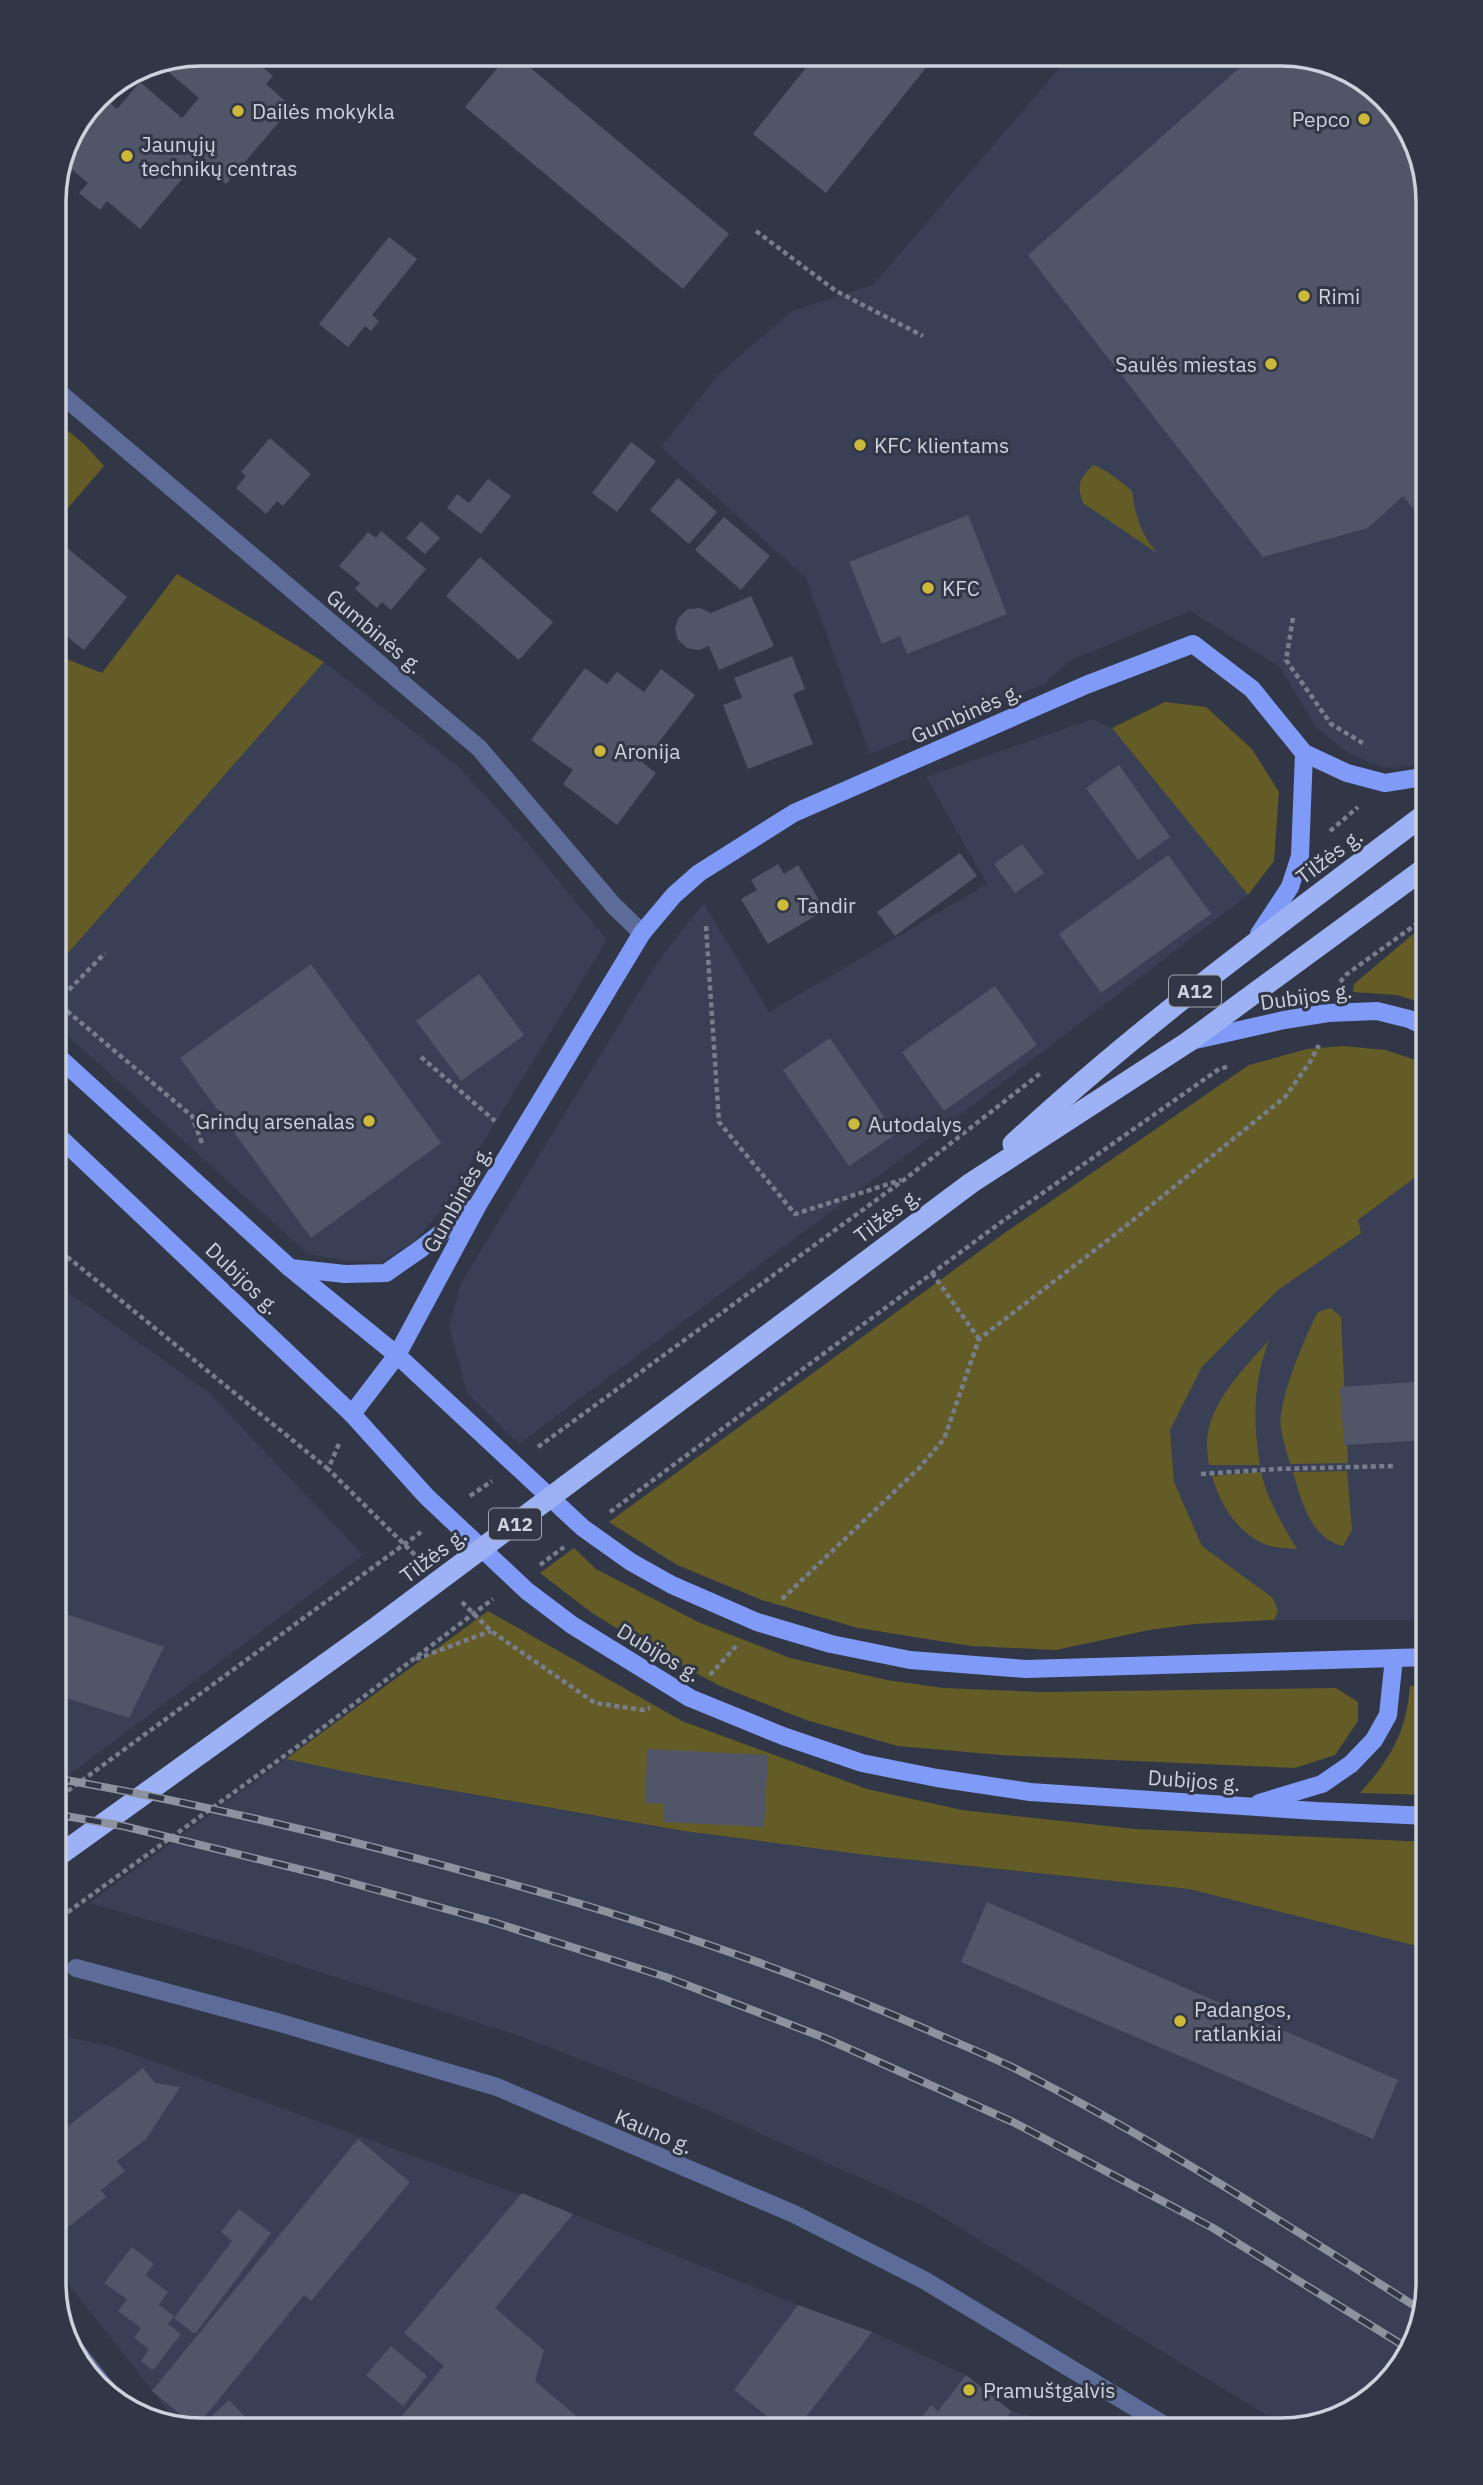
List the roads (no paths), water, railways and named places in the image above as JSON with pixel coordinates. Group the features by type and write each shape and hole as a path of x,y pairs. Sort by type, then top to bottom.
{"highway":[{"name":"Tilžės g.","path":"971,1183 1075,1086 1249,947 1416,821"},
{"name":"Tilžės g.","path":"66,1850 378,1626 971,1183 1188,1042 1416,875"}],"main road":[{"name":"Gumbinės g.","path":"352,1414 397,1355 479,1203 642,933 674,895 699,873 794,814 1086,685 1193,644 1252,689 1304,753"},
{"path":"1249,947 1290,887 1300,856 1304,753 1347,773 1385,783 1416,778"},
{"name":"Dubijos g.","path":"1188,1042 1328,1013 1377,1010 1416,1022"},
{"name":"Dubijos g.","path":"67,1065 290,1268 397,1355 583,1528 631,1562 672,1585 757,1622 831,1644 910,1660 1026,1669 1416,1657"},
{"name":"Dubijos g.","path":"67,1144 352,1414 426,1496 527,1591 572,1625 690,1698 783,1736 862,1763 937,1778 1030,1791 1416,1815"},
{"path":"290,1268 345,1275 386,1273 479,1203"},
{"path":"1249,1806 1322,1784 1351,1764 1374,1740 1388,1715 1394,1658"}],"street":[{"name":"Gumbinės g.","path":"67,400 479,748 614,906 642,933"},
{"name":"Kauno g.","path":"76,1968 277,2022 497,2087 794,2214 924,2280 1152,2418"}],"railway":[{"path":"66,1780 269,1822 482,1876 653,1926 820,1986 992,2058 1065,2094 1219,2183 1414,2306"},
{"path":"66,1816 123,1826 323,1875 493,1922 666,1977 825,2038 1013,2122 1213,2228 1401,2344"}],"place":[{"name":"Dailės mokykla","path":"238,111"},
{"name":"Pepco","path":"1364,119"},
{"name":"Jaunųjų technikų centras","path":"127,156"},
{"name":"Rimi","path":"1304,296"},
{"name":"Saulės miestas","path":"1271,364"},
{"name":"KFC klientams","path":"860,445"},
{"name":"KFC","path":"928,588"},
{"name":"Aronija","path":"600,751"},
{"name":"Tandir","path":"783,905"},
{"name":"Grindų arsenalas","path":"369,1121"},
{"name":"Autodalys","path":"854,1124"},
{"name":"Padangos, ratlankiai","path":"1180,2021"},
{"name":"Pramuštgalvis","path":"969,2390"}]}
